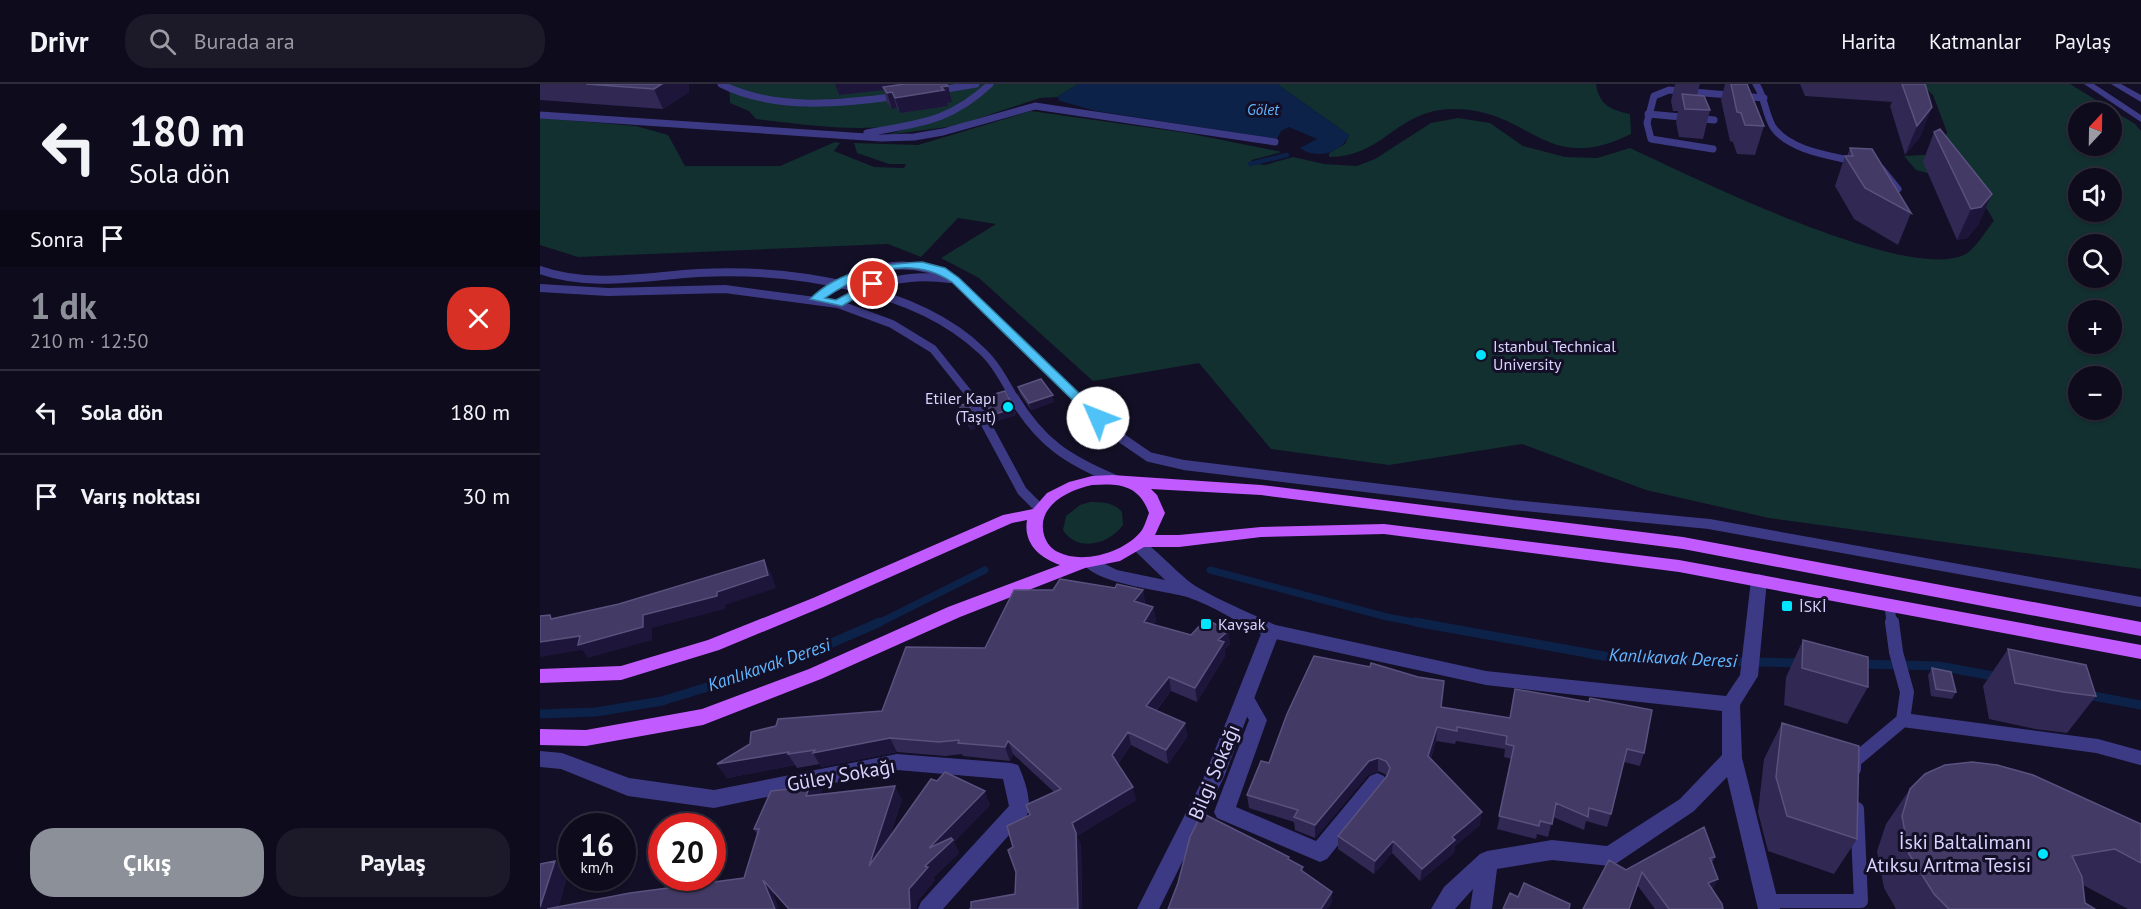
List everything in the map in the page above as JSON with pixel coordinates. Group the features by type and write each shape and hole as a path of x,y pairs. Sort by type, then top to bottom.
{"main road":[{"path":"540,737 586,738 703,717 815,674 954,612 1087,563 1125,554 1141,543 1151,532 1157,513 1150,495 1124,481"},
{"path":"540,676 621,673 712,645 819,602 1008,519 1038,511 1064,489 1081,482 1124,481 1261,490 1683,543 2141,629"},
{"path":"1038,511 1034,533 1045,551 1068,561 1087,563"},
{"path":"1141,543 1261,532 1384,529 1679,566 2141,652"}],"street":[{"path":"2088,84 2141,119"},
{"path":"2115,84 2141,99"},
{"path":"1141,543 1163,570 1190,591 1271,631 1486,678 1731,704"},
{"path":"1087,563 1113,575 1190,591"},
{"path":"1759,580 1749,675 1731,704 1732,758 1769,905"},
{"name":"Bilgi Sokağı","path":"1148,909 1214,777 1271,631"},
{"path":"1245,697 1258,720 1224,812 1320,852 1377,782"},
{"path":"1442,909 1452,894 1487,861 1552,850 1610,856 1687,805 1732,758"},
{"name":"Güley Sokağı","path":"540,759 562,762 628,787 714,799 897,762 1011,771 1020,809 929,909"},
{"path":"1481,909 1487,861"}],"lane":[{"path":"721,84 753,95 825,103 859,103 905,95"},
{"path":"925,92 976,84"},
{"path":"846,136 899,128 941,118 975,99 991,84"},
{"path":"1756,84 1764,98 1772,126 1779,135 1800,146 1880,167 1898,189 1886,190 1875,169"},
{"path":"1713,149 1651,139 1647,133 1648,114 1654,96 1669,90 1764,98"},
{"path":"540,115 846,136 914,137 1035,106 1275,142"},
{"path":"1648,114 1714,120"},
{"path":"816,299 838,284 869,270 904,264 922,265 942,271 956,280 1114,433 1149,457 1184,465 1513,505 1709,524 2141,602"},
{"path":"540,270 597,279 742,273 838,284 860,290 934,318 964,335 996,369 1041,436 1068,458 1124,481"},
{"path":"838,304 860,290 905,275 930,275 956,280"},
{"path":"540,288 608,292 725,289 816,299 838,304 892,324 933,349 972,397 1022,491 1038,511"},
{"path":"1769,905 1861,901 1854,761 1903,720 1907,692 1896,652 1889,604"},
{"path":"1903,720 2097,746 2141,758"}],"green space":[{"path":"729,84 987,84 962,103 936,116 907,124 847,128 756,119 749,111 730,103"},
{"path":"992,84 1078,84 1057,97 1040,98 955,126 886,135 941,118"},
{"path":"1277,84 1596,84 1603,102 1617,111 1630,114 1631,134 1602,145 1578,148 1558,145 1502,119 1480,112 1454,109 1434,111 1418,116 1364,150 1329,157 1329,153 1345,144 1349,135"},
{"name":"Istanbul Technical University","path":"1920,84 2070,84 2099,102 2068,102 2068,156 2122,156 2122,116 2141,131 2141,569 1769,518 1646,490 1522,444 1389,465 1271,449 1199,363 1093,381 979,278 941,258 996,224 958,218 921,257 888,244 578,257 540,245 540,118 636,126 668,135 685,166 780,166 835,142 840,143 834,151 874,167 904,168 906,164 889,164 857,153 854,143 918,145 1031,111 1187,133 1282,152 1252,160 1250,163 1265,165 1293,157 1324,164 1357,166 1375,159 1431,123 1458,118 1490,123 1523,146 1565,157 1597,158 1630,148 1748,202 1849,241 1895,254 1935,259 1964,255 1994,221 1973,185 1916,170 1904,156 1941,154 1947,132 1933,95"},
{"path":"1090,502 1115,506 1122,512 1123,525 1117,532 1102,541 1085,544 1076,542 1063,530 1066,516 1080,505"}],"water":[{"name":"Gölet","path":"1078,84 1277,84 1349,135 1346,141 1334,150 1328,153 1313,154 1300,148 1317,139 1289,127 1281,131 1277,139 1096,111 1060,101 1057,97"}],"building":[{"path":"586,84 662,84 654,89"},
{"path":"905,84 946,84 948,86 941,87 944,90 895,98 892,92 887,93 883,87"},
{"path":"1731,84 1747,84 1764,126 1745,125 1741,113 1737,112"},
{"path":"1902,84 1925,84 1932,107 1917,126"},
{"path":"1682,94 1704,96 1710,110 1685,109"},
{"path":"1940,129 1992,194 1981,207 1971,209 1934,132"},
{"path":"1850,148 1872,149 1911,213 1865,188 1845,156 1853,156"},
{"path":"1041,379 1053,395 1029,403 1018,387"},
{"path":"1005,391 1014,408 992,415 982,398"},
{"path":"968,403 977,420 969,423 959,406"},
{"path":"764,560 768,575 717,592 717,596 643,615 643,627 578,645 580,636 540,642 540,616 550,615 551,619 619,604"},
{"path":"1060,579 1115,588 1117,584 1143,590 1134,601 1153,607 1144,622 1191,635 1206,619 1228,631 1218,640 1224,642 1195,688 1169,677 1146,706 1185,723 1166,750 1128,732 1112,755 1133,787 1072,823 1076,833 1078,909 971,909 971,902 1015,894 1016,872 1008,850 1013,847 1007,826 1030,815 1026,805 1061,789 1008,741 1005,747 958,743 959,740 939,742 890,738 813,753 815,750 788,754 789,752 717,764 750,744 751,732 776,726 778,719 882,711 906,647 985,648 1014,590 1053,590"},
{"path":"1803,640 1868,657 1868,687 1802,668"},
{"path":"2008,649 2086,665 2096,696 2015,683"},
{"path":"1314,656 1370,667 1371,663 1418,677 1444,681 1441,707 1510,718 1515,689 1589,702 1590,698 1652,710 1644,753 1627,749 1611,814 1589,808 1588,817 1556,803 1552,824 1540,821 1539,826 1499,816 1514,746 1506,744 1507,736 1457,727 1457,731 1437,727 1428,756 1482,812 1452,837 1455,840 1422,869 1393,841 1375,861 1338,836 1387,776 1390,768 1386,761 1378,758 1369,761 1315,825 1294,817 1298,810 1247,795 1261,761 1269,763 1287,714"},
{"path":"1932,668 1951,672 1956,692 1936,689"},
{"path":"1782,723 1859,746 1857,839 1787,816 1776,777"},
{"path":"1972,762 1997,765 2033,775 2141,824 2141,863 2115,849 2072,856 2082,877 2085,903 2095,909 1949,909 1934,894 1909,854 1902,816 1910,789 1925,774 1945,765"},
{"path":"945,772 985,791 929,848 951,838 953,840 925,866 928,867 909,889 910,909 789,909 763,880 775,909 547,909 648,891 726,891 726,880 744,878 759,829 754,829 771,791 790,789 797,778 814,775 806,796 895,786 869,866 931,779 937,781"},
{"path":"1202,813 1289,857 1288,859 1303,867 1301,870 1332,892 1321,909 1168,909 1178,883 1190,837"},
{"path":"1704,827 1715,857 1710,858 1718,879 1708,883 1723,909 1669,909 1642,872 1629,909 1583,909 1609,860 1626,870"},
{"path":"555,861 540,907 540,864"},
{"path":"1524,883 1570,904 1569,909 1503,909 1510,893 1518,897"}],"waterway":[{"path":"1250,164 1287,155"},
{"name":"Kanlıkavak Deresi","path":"877,624 985,570"},
{"name":"Kanlıkavak Deresi","path":"1210,570 1387,617 1424,624"},
{"name":"Kanlıkavak Deresi","path":"540,714 596,712 662,701 788,662 880,622"},
{"name":"Kanlıkavak Deresi","path":"1415,622 1620,659 1801,663"},
{"name":"Kanlıkavak Deresi","path":"1860,664 1939,666 1998,677"},
{"name":"Kanlıkavak Deresi","path":"2088,695 2141,705"}],"place":[{"name":"Istanbul Technical University","path":"1481,355"},
{"name":"Etiler Kapı (Taşıt)","path":"1008,407"},
{"name":"İSKİ","path":"1787,606"},
{"name":"Kavşak","path":"1206,624"},
{"name":"İski Baltalimanı Atıksu Arıtma Tesisi","path":"2043,854"}],"route":[{"path":"873,284 838,304 816,299 846,279 881,267 904,264 922,265 942,271 956,280 1098,418"}]}
